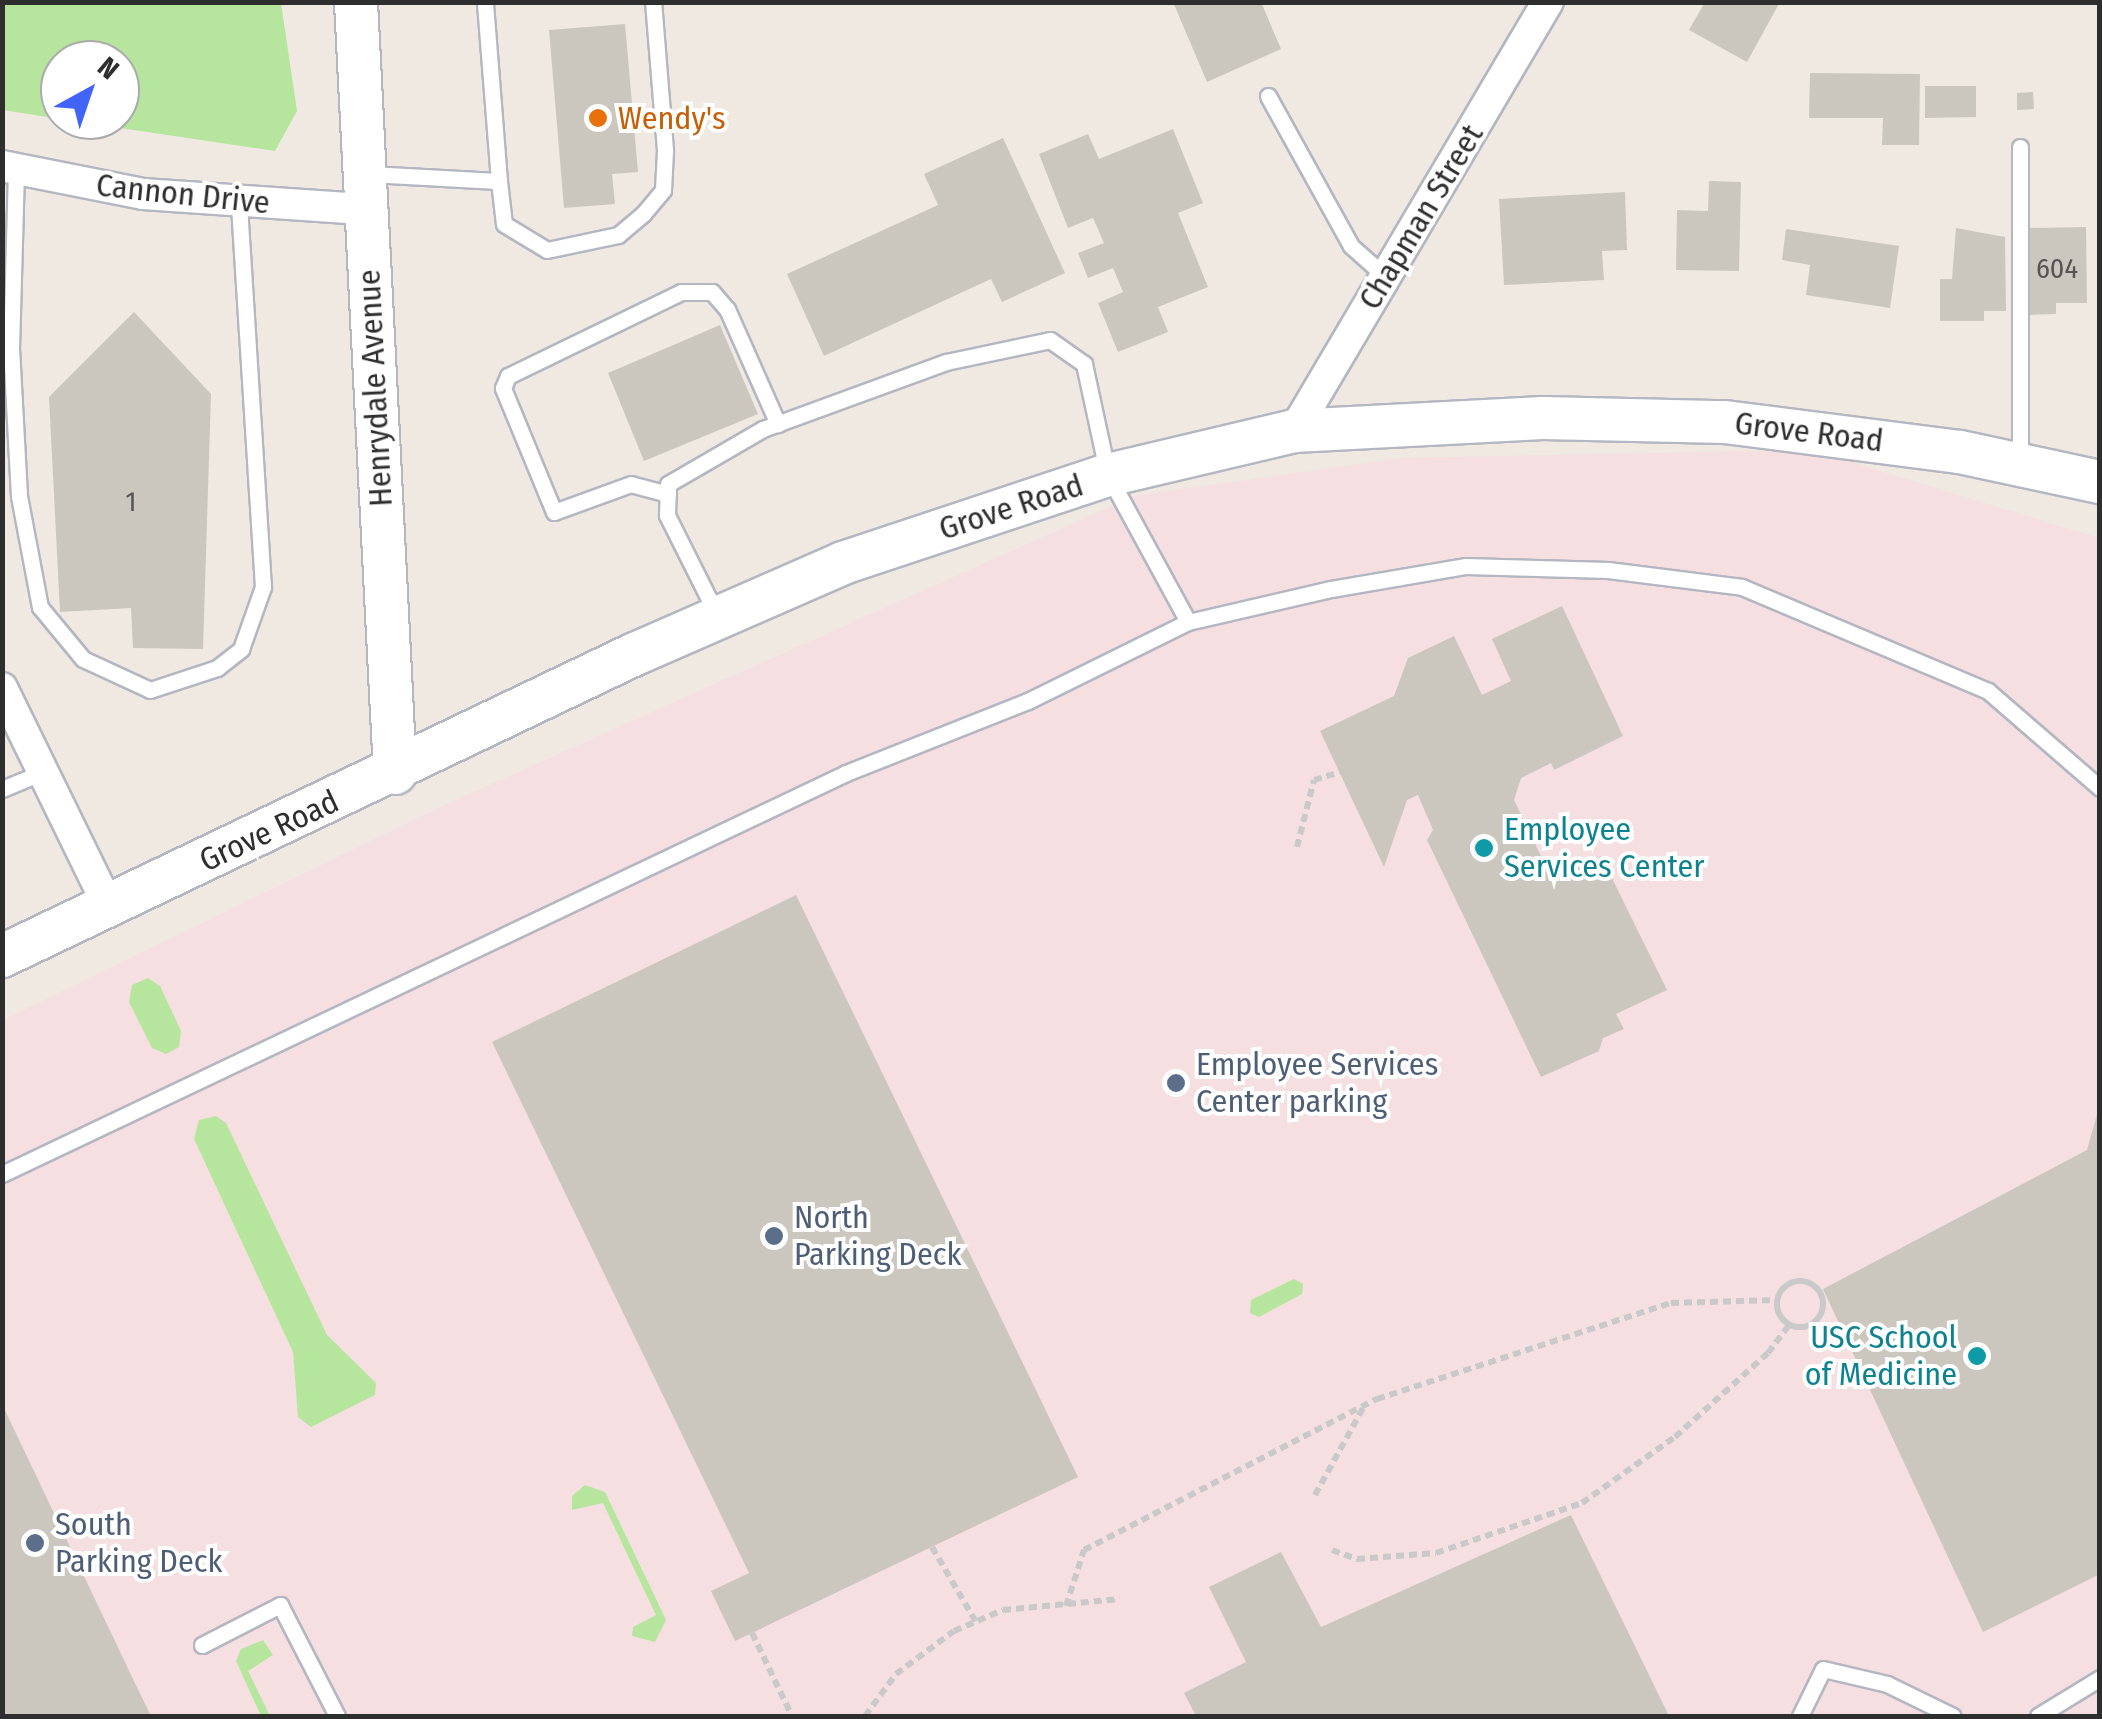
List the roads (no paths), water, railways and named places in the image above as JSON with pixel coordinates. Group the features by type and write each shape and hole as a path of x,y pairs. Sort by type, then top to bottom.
{"main road":[{"name":"Henrydale Avenue","path":"356,2 395,773"},
{"name":"Grove Road","path":"2,956 718,618 843,563 1108,475 1294,432 1543,418 1725,422 2019,464 2100,482"}],"street":[{"name":"Chapman Street","path":"1294,432 1548,2"},
{"name":"Cannon Drive","path":"9,168 143,194 239,200 364,192"},
{"path":"2,688 109,906"}],"lane":[{"path":"485,2 504,224 547,250 618,234 663,190 654,2"},
{"path":"1268,96 1351,246 1386,277"},
{"path":"2019,464 2020,147"},
{"path":"9,168 20,496 40,608 83,659 150,690 218,668 242,649 263,587 239,200"},
{"path":"364,192 498,181"},
{"path":"668,494 631,484 554,512 503,388 508,376 681,292 712,292 728,310 778,424"},
{"path":"718,618 668,515 668,484 778,424 946,362 1050,340 1084,364 1108,475 1188,622"},
{"path":"2,1174 846,773 1028,701 1188,622 1466,566 1608,570 1742,588 1988,691 2100,788"},
{"path":"2,789 43,772"},
{"path":"202,1646 280,1605 336,1716"},
{"path":"1800,1716 1823,1670 1887,1684 1953,1716"},
{"path":"2044,1716 2100,1678"}],"place":[{"name":"Wendy's","path":"598,118"},
{"name":"Employee Services Center","path":"1484,848"},
{"name":"Employee Services Center parking","path":"1176,1083"},
{"name":"North Parking Deck","path":"774,1236"},
{"name":"USC School of Medicine","path":"1977,1356"},
{"name":"South Parking Deck","path":"35,1543"}]}
